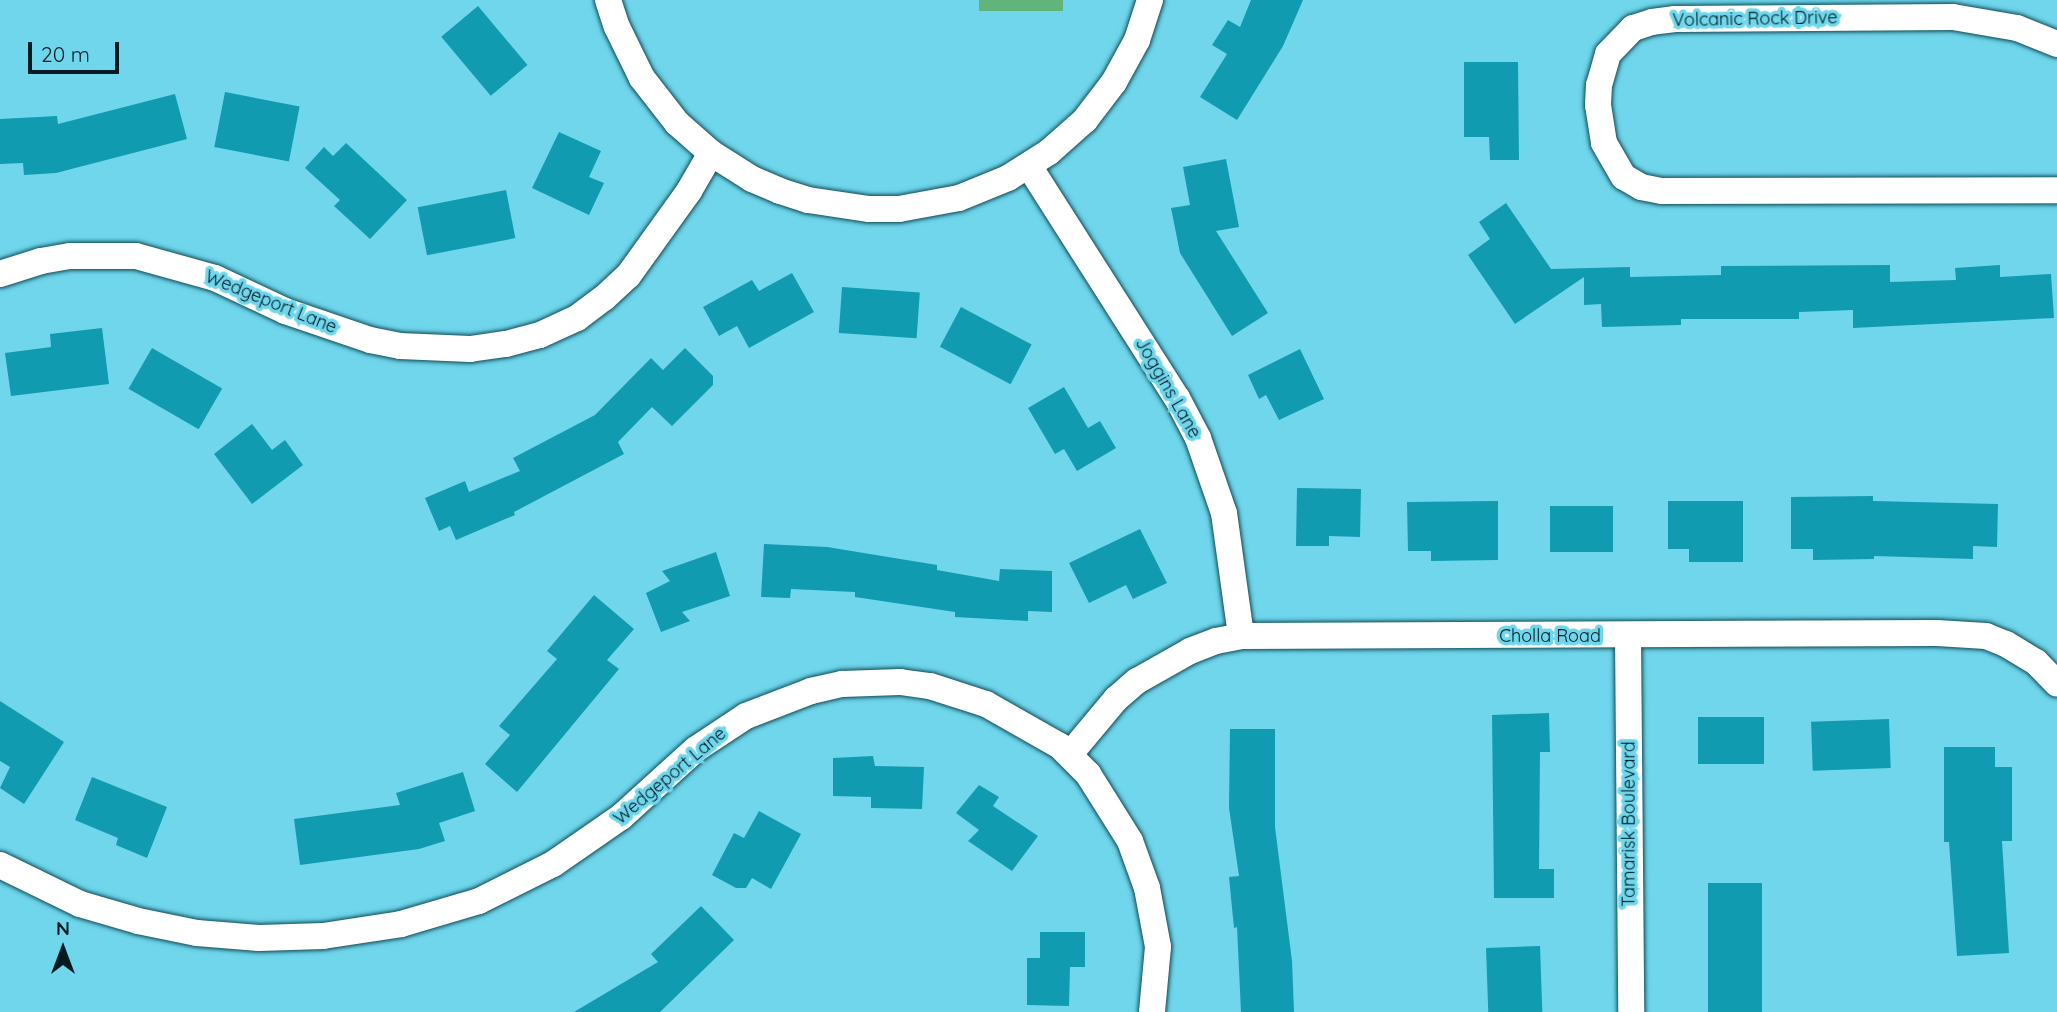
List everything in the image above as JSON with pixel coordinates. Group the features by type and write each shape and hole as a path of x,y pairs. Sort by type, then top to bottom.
{"street":[{"path":"608,0 617,27 642,78 677,123 711,153 752,179 780,191 828,204 869,209 899,209 959,198 987,188 1029,166 1067,137 1100,102 1126,62 1150,0"},
{"name":"Volcanic Rock Drive","path":"2057,44 2017,28 1953,17 1675,19 1633,28 1621,39 1608,54 1599,85 1598,105 1604,143 1624,177 1641,187 1662,191 2057,190"},
{"name":"Wedgeport Lane","path":"0,274 41,261 70,256 136,256 215,278 285,311 370,340 400,346 470,349 506,344 540,335 577,318 628,276 690,191 711,153"},
{"name":"Joggins Lane","path":"1029,166 1177,398 1198,438 1224,513 1241,636"},
{"name":"Cholla Road","path":"1070,754 1116,699 1137,681 1190,651 1216,640 1241,636 1937,633 1986,636 2006,644 2036,662 2057,684"},
{"name":"Tamarisk Boulevard","path":"1628,636 1631,1012"},
{"name":"Wedgeport Lane","path":"0,865 52,893 138,921 231,936 323,936 360,932 438,914 512,887 603,830 716,735 766,707 811,691 871,682 900,682 944,690 986,704 1018,720 1070,754 1104,796 1139,864 1154,916 1158,947 1152,1012"}],"green space":[{"path":"979,0 1063,0 1063,11 979,11"}],"building":[{"path":"1251,0 1303,0 1283,46 1237,120 1200,97 1227,54 1212,45 1228,20 1240,27"},
{"path":"478,6 527,65 491,96 441,37"},
{"path":"1464,62 1518,62 1519,160 1490,160 1489,137 1464,137"},
{"path":"225,92 300,107 289,161 214,147"},
{"path":"175,94 187,139 56,173 24,175 23,163 0,164 0,119 57,116 58,124"},
{"path":"559,132 601,151 589,177 604,183 589,215 532,188"},
{"path":"346,143 407,200 370,239 334,206 340,200 305,168 324,147 333,156"},
{"path":"1226,159 1239,227 1216,231 1268,313 1232,336 1180,253 1171,208 1190,205 1183,167"},
{"path":"506,190 515,238 427,255 418,207"},
{"path":"1506,203 1551,269 1630,267 1630,277 1721,275 1721,266 1890,265 1890,282 1956,280 1955,268 2000,265 2000,277 2051,274 2054,318 1853,328 1853,310 1799,312 1799,319 1681,319 1681,325 1602,327 1601,304 1584,305 1584,277 1515,324 1468,255 1490,239 1479,222"},
{"path":"792,273 814,312 749,348 737,326 719,336 703,307 752,280 759,291"},
{"path":"842,287 920,292 917,338 839,333"},
{"path":"961,307 1032,345 1011,384 940,347"},
{"path":"102,328 109,384 11,396 5,353 51,347 50,334"},
{"path":"152,348 222,388 199,429 128,389"},
{"path":"685,348 713,376 713,385 672,426 652,407 618,442 624,454 514,512 515,515 456,540 450,526 439,531 425,498 465,481 469,492 520,471 513,458 595,415 651,358 663,370"},
{"path":"1300,349 1324,399 1279,420 1266,395 1259,399 1248,375"},
{"path":"1064,387 1088,428 1100,421 1116,448 1077,471 1064,449 1055,454 1028,408"},
{"path":"252,424 272,450 285,440 303,465 252,504 214,454"},
{"path":"1297,488 1361,489 1360,537 1329,536 1329,546 1296,546"},
{"path":"1873,496 1873,501 1998,504 1997,547 1973,546 1973,559 1874,556 1874,559 1813,560 1813,549 1791,549 1791,497"},
{"path":"1498,501 1498,560 1431,561 1431,551 1408,551 1407,502"},
{"path":"1668,501 1743,501 1743,562 1689,562 1689,549 1668,549"},
{"path":"1550,506 1613,506 1613,552 1550,552"},
{"path":"1140,529 1167,583 1133,599 1126,585 1089,603 1069,563"},
{"path":"764,544 827,547 937,565 937,570 999,581 1000,569 1052,571 1052,612 1028,611 1028,621 955,617 955,612 855,597 855,592 791,589 790,598 761,597"},
{"path":"716,552 730,596 682,612 690,621 661,632 646,593 670,581 662,571"},
{"path":"594,595 634,629 607,660 619,669 517,792 485,764 510,735 499,726 557,659 547,651"},
{"path":"0,701 64,742 24,804 0,788 10,767 0,761"},
{"path":"1549,713 1550,752 1540,752 1539,869 1554,869 1554,898 1494,898 1492,715"},
{"path":"1698,717 1764,717 1764,764 1698,764"},
{"path":"1889,719 1891,768 1813,771 1811,722"},
{"path":"1230,729 1275,729 1275,827 1292,961 1294,1012 1241,1012 1237,927 1234,928 1229,877 1239,876 1229,808"},
{"path":"1944,747 1995,747 1995,767 2012,767 2012,841 2002,841 2009,953 1957,956 1949,842 1944,842"},
{"path":"873,756 875,766 924,767 922,809 871,808 871,797 833,796 833,758"},
{"path":"463,772 475,811 439,823 445,841 419,849 300,865 294,819 400,805 396,793"},
{"path":"92,777 167,807 147,858 116,845 118,838 75,820"},
{"path":"979,785 999,797 993,806 1038,836 1012,871 968,841 979,830 956,813"},
{"path":"759,811 801,834 771,889 752,878 746,888 736,888 712,875 734,833 744,838"},
{"path":"1708,883 1762,883 1762,1012 1708,1012"},
{"path":"701,906 734,940 660,1012 574,1012 658,962 651,954"},
{"path":"1040,932 1085,932 1085,967 1070,967 1069,1006 1027,1005 1027,958 1040,958"},
{"path":"1540,946 1542,1012 1488,1012 1486,948"}]}
